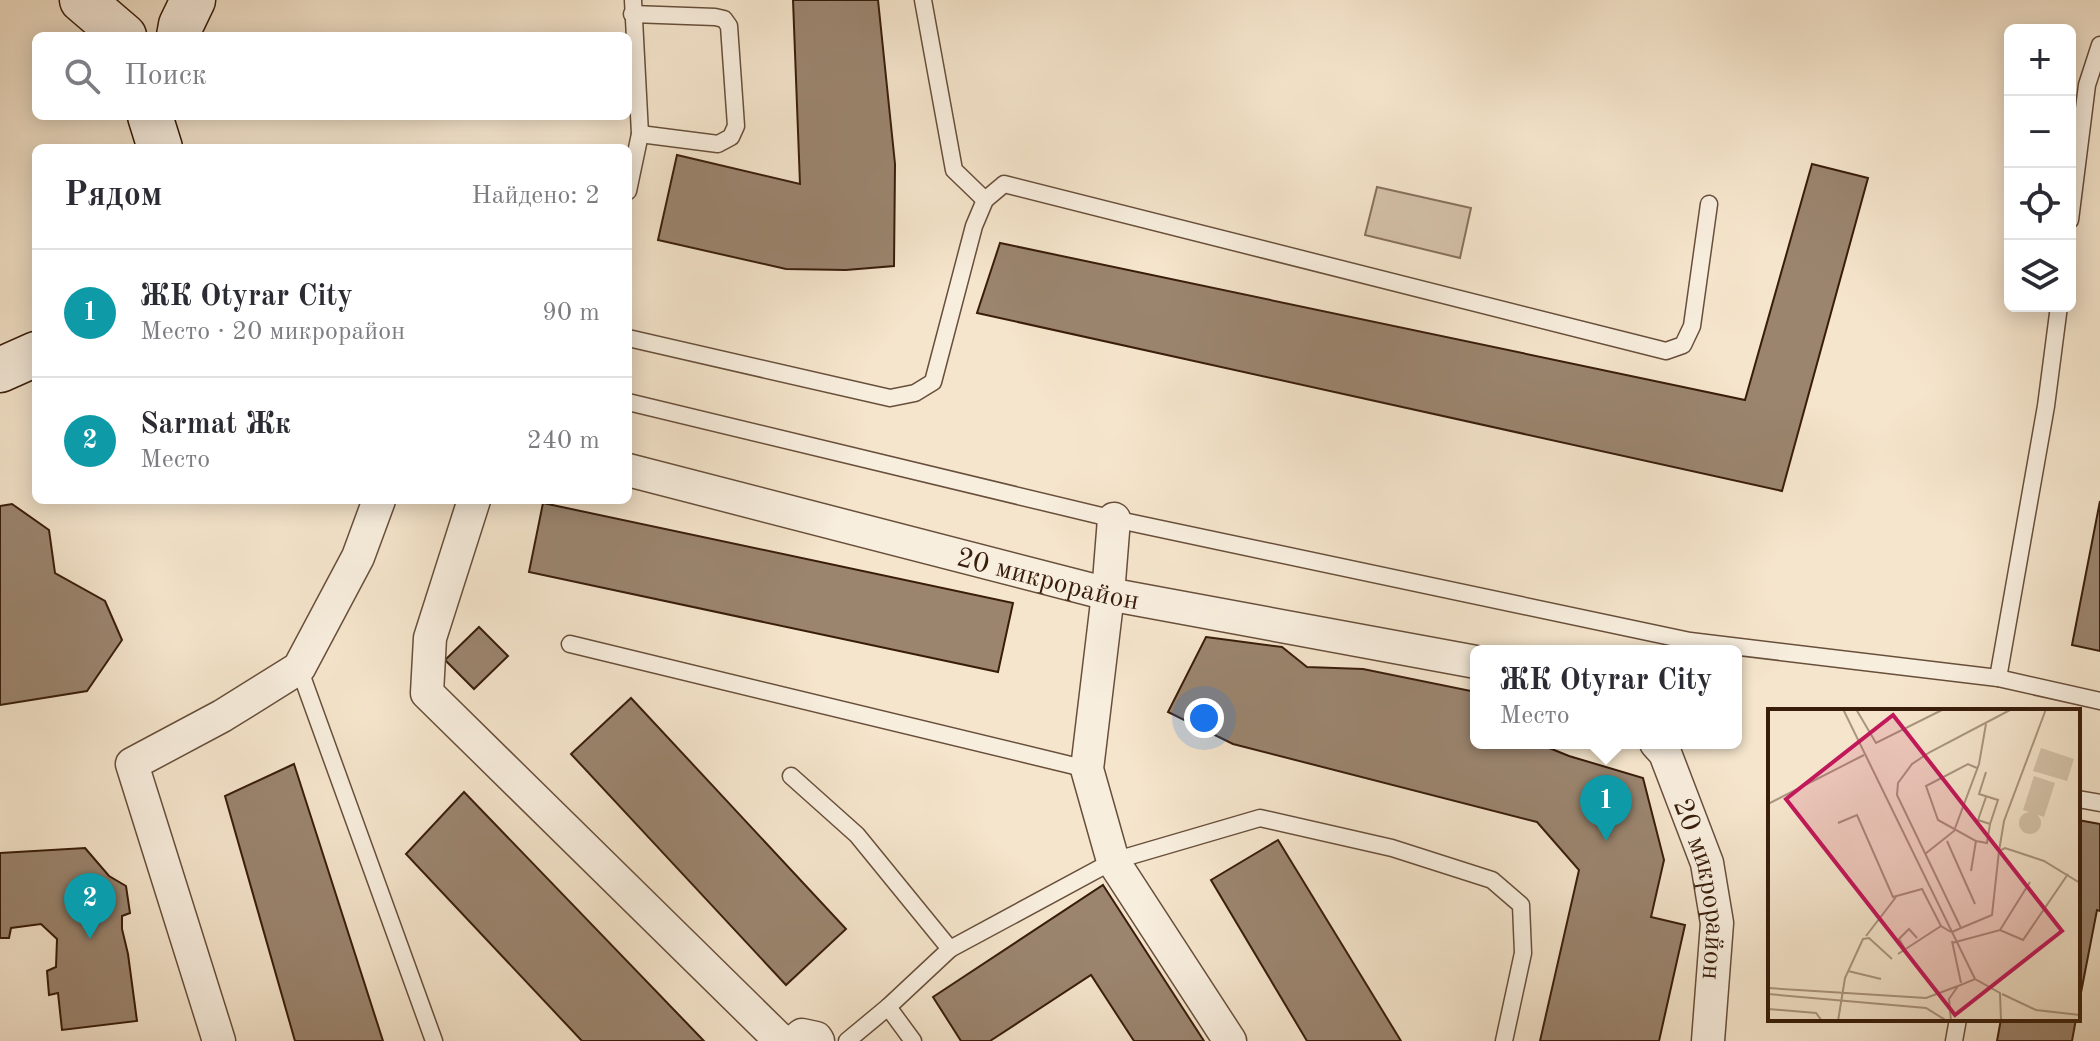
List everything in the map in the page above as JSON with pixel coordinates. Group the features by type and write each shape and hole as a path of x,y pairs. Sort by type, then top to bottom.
{"main road":[{"path":"82,0 119,32"},
{"path":"180,32 193,0"},
{"path":"151,120 160,144"},
{"path":"162,144 166,120"},
{"path":"0,370 32,356"}],"street":[{"name":"20 микрорайон","path":"632,471 1108,594 1470,661"},
{"path":"219,1041 132,764 222,716 299,668 358,557 378,504"},
{"path":"473,504 430,638 427,693 781,1041"},
{"path":"1114,519 1087,769 1113,861 1230,1041"},
{"name":"20 микрорайон","path":"1661,749 1707,863 1717,923 1708,1041"},
{"path":"795,1041 802,1035 818,1041"}],"lane":[{"path":"923,0 954,170 985,200"},
{"path":"632,172 640,134 632,7 724,19 729,26 736,126 731,137 718,144 640,134"},
{"path":"2076,172 2087,85 2100,45"},
{"path":"632,339 890,398 915,393 933,382 974,226 985,200 1004,184 1666,351 1683,345 1692,326 1709,204"},
{"path":"1998,678 2046,406 2058,312"},
{"path":"632,403 1114,519 1690,641 1723,645"},
{"path":"570,644 1087,769"},
{"path":"1742,647 1998,678 2100,701"},
{"path":"299,668 434,1041"},
{"path":"791,776 857,835 950,949"},
{"path":"2080,799 2100,803"},
{"path":"847,1041 950,949 1113,861 1260,818 1392,848 1492,880 1521,905 1523,953 1504,1041"},
{"path":"888,1007 913,1041"},
{"path":"1954,1041 1958,1021"}],"shaded area":[{"path":"1377,187 1471,208 1460,258 1365,235"}],"building":[{"path":"793,0 878,0 895,164 894,266 846,270 786,269 658,240 677,155 800,184"},
{"path":"1812,164 1868,178 1782,491 977,313 1000,243 1745,400"},
{"path":"2100,501 2100,651 2072,645"},
{"path":"12,504 49,530 55,573 105,601 122,640 87,691 0,705 0,506"},
{"path":"543,504 548,504 1013,603 998,672 529,572"},
{"path":"479,627 508,656 474,689 445,660"},
{"path":"1206,637 1282,647 1307,667 1363,669 1470,691 1470,749 1552,749 1643,778 1664,860 1651,917 1685,925 1659,1041 1540,1041 1579,870 1537,822 1233,744 1168,712"},
{"path":"631,698 846,929 786,985 571,754"},
{"path":"294,764 383,1041 295,1041 225,796"},
{"path":"464,792 704,1041 582,1041 406,854"},
{"path":"2080,820 2100,824 2100,911 2097,910 2080,998"},
{"path":"1278,840 1401,1041 1307,1041 1211,880"},
{"path":"85,848 109,876 126,886 130,913 122,916 122,929 137,1021 62,1030 58,993 49,995 47,971 56,967 57,939 41,924 11,928 9,938 0,938 0,853"},
{"path":"1103,885 1204,1041 1134,1041 1091,975 990,1041 961,1041 933,997"},
{"path":"2001,1021 2076,1021 2072,1041 1997,1041"}],"place":[{"name":"ЖК Otyrar City","path":"1606,841"},
{"name":"Sarmat Жк","path":"90,939"}]}
